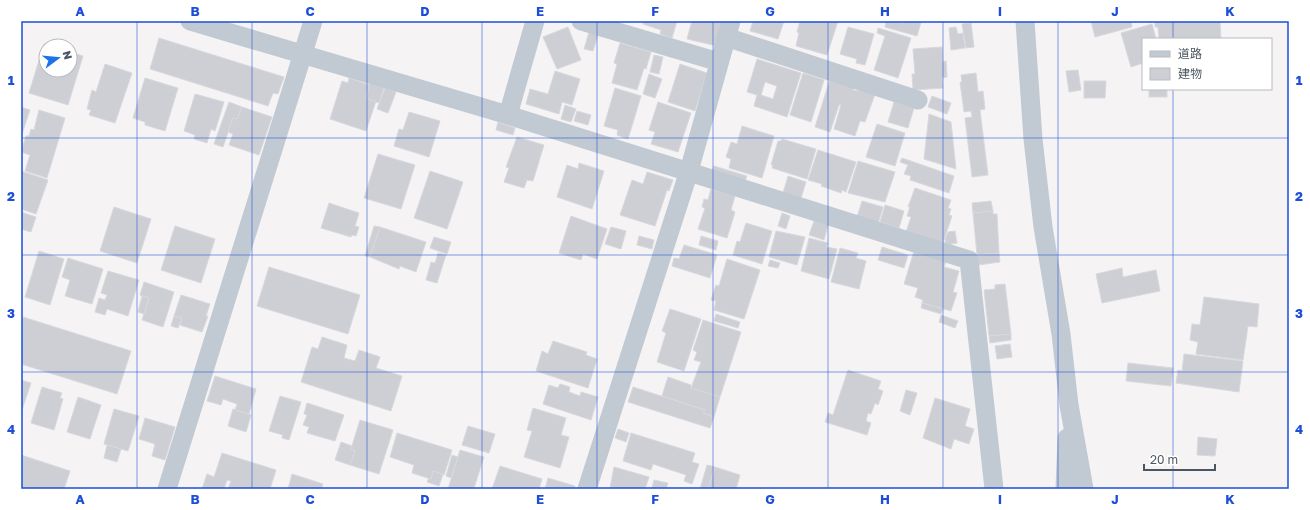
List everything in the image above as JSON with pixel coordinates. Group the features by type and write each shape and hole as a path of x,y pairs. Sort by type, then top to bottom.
{"street":[{"path":"190,21 508,115 969,260 994,489"},
{"path":"167,489 313,21"},
{"path":"508,115 535,21"},
{"path":"581,21 719,62"},
{"path":"1025,21 1033,139 1043,227 1062,334 1069,404 1084,489"},
{"path":"587,489 689,171 728,29 918,100"},
{"path":"1065,489 1069,404"}],"building":[{"path":"644,21 677,21 672,38 660,34 661,30 643,24"},
{"path":"692,21 723,21 717,46 687,39"},
{"path":"753,21 784,21 778,39 750,31"},
{"path":"800,21 838,21 827,55 796,46 799,33 797,32"},
{"path":"886,21 904,23 905,21 921,22 917,36 885,27"},
{"path":"1091,21 1131,21 1132,27 1095,37"},
{"path":"1155,21 1220,21 1221,38 1159,38 1158,27 1155,27"},
{"path":"971,23 974,47 966,48 962,24"},
{"path":"1152,24 1156,38 1142,38 1142,63 1131,67 1121,33"},
{"path":"568,27 581,60 557,69 543,37"},
{"path":"848,27 874,34 865,65 856,63 857,59 840,54"},
{"path":"956,27 958,34 963,33 965,48 951,50 949,28"},
{"path":"878,28 911,38 898,78 874,70 885,36 877,33"},
{"path":"589,32 598,35 593,51 584,49"},
{"path":"159,38 284,77 278,94 273,93 268,106 150,69"},
{"path":"620,43 651,52 637,90 612,83 617,64 614,63"},
{"path":"942,47 943,62 946,61 947,77 942,78 943,88 913,90 912,74 915,74 913,49"},
{"path":"78,54 83,56 78,72"},
{"path":"654,55 663,57 659,74 650,72"},
{"path":"757,59 801,73 787,117 754,106 757,95 747,92","holes":["765,82 777,86 773,99 761,95"]},
{"path":"38,64 38,78 76,78 68,105 29,93"},
{"path":"105,64 132,73 115,123 89,115 91,110 87,109 92,90 96,92"},
{"path":"680,64 707,73 695,111 668,102"},
{"path":"1078,70 1081,90 1069,92 1066,71"},
{"path":"555,71 580,79 572,105 562,102 559,114 526,104 530,89 548,94"},
{"path":"803,73 824,80 811,122 790,115"},
{"path":"976,73 978,92 983,91 985,109 980,110 988,175 972,177 965,118 972,117 971,111 964,112 960,82 962,82 961,75"},
{"path":"649,74 662,79 655,98 643,94"},
{"path":"145,78 178,88 165,131 145,125 145,122 133,118"},
{"path":"349,78 370,85 366,98 376,101 366,131 330,119 342,81 348,83"},
{"path":"830,79 854,87 853,90 859,91 860,89 875,94 865,122 860,121 855,136 834,129 841,105 839,105 830,132 815,127"},
{"path":"1084,81 1106,81 1105,98 1084,98"},
{"path":"370,83 384,88 379,103 366,98"},
{"path":"385,88 396,92 388,113 377,109"},
{"path":"615,88 641,96 628,139 617,135 618,130 604,126"},
{"path":"1149,90 1167,90 1167,97 1149,97"},
{"path":"195,94 224,102 215,131 211,129 207,143 194,139 195,135 184,131"},
{"path":"932,96 951,103 947,114 928,107"},
{"path":"229,102 242,107 237,119 233,118 223,147 214,144"},
{"path":"658,102 691,113 678,152 651,144 655,132 649,130"},
{"path":"894,102 914,108 908,128 888,122"},
{"path":"565,105 576,109 571,122 561,119"},
{"path":"21,107 30,110 21,137"},
{"path":"242,107 272,117 259,155 229,145 233,134 228,132 233,118 237,119"},
{"path":"39,110 65,118 47,178 25,171 30,155 21,152 26,136 29,136 31,129 34,130"},
{"path":"577,111 591,115 588,125 574,121"},
{"path":"409,112 440,121 429,157 394,146 399,129 403,130"},
{"path":"929,114 951,122 956,169 924,159"},
{"path":"498,122 515,128 513,135 496,130"},
{"path":"877,124 905,133 895,166 866,157"},
{"path":"742,126 774,136 762,178 729,168 731,159 726,157 731,142 737,144"},
{"path":"517,137 544,145 533,181 527,180 524,188 504,182 509,168 506,167"},
{"path":"782,139 816,149 807,179 772,168 773,165 771,165 778,141 781,141"},
{"path":"818,150 856,162 846,192 842,190 841,193 821,186 822,184 808,180"},
{"path":"378,154 415,165 401,209 364,198"},
{"path":"902,158 954,176 949,193 910,180 911,176 904,174 908,165 900,162"},
{"path":"858,161 895,172 885,202 848,193"},
{"path":"579,163 604,171 592,209 557,197 567,165 578,169"},
{"path":"714,166 747,176 745,181 712,171"},
{"path":"21,171 48,180 36,214 21,209"},
{"path":"430,171 463,182 447,229 414,218"},
{"path":"647,172 673,180 669,191 667,190 655,226 620,215 632,180 643,184"},
{"path":"788,176 806,182 801,198 783,193"},
{"path":"915,188 951,200 948,208 951,209 949,215 952,216 943,243 906,232 911,217 907,216 910,207 908,207"},
{"path":"711,189 735,196 731,210 735,212 727,238 698,229 705,208 702,207 704,199 708,200"},
{"path":"862,201 883,207 878,224 857,217"},
{"path":"991,201 993,211 973,213 972,203"},
{"path":"329,203 359,213 355,226 359,227 356,236 352,235 351,237 321,228"},
{"path":"885,205 904,211 899,228 880,222"},
{"path":"114,207 151,219 137,263 100,251"},
{"path":"993,211 993,214 997,214 999,253 977,255 973,213"},
{"path":"21,212 36,217 31,232 21,229"},
{"path":"782,213 790,216 786,229 778,226"},
{"path":"571,216 607,229 597,259 583,254 581,260 559,253"},
{"path":"814,221 828,225 824,240 809,235"},
{"path":"746,223 772,231 762,264 733,255 737,241 740,242"},
{"path":"175,226 215,239 201,283 161,270"},
{"path":"374,226 380,227 370,257 365,256"},
{"path":"380,227 426,242 416,272 400,266 399,269 370,257"},
{"path":"611,227 626,231 621,249 605,244"},
{"path":"776,231 805,237 797,265 769,257"},
{"path":"955,231 957,243 946,245 945,239 948,232"},
{"path":"639,236 654,240 652,249 637,245"},
{"path":"701,236 718,241 716,250 699,245"},
{"path":"434,237 451,242 447,254 430,248"},
{"path":"809,238 828,243 826,247 837,249 829,279 801,271"},
{"path":"684,245 717,255 710,278 672,266 674,258 679,259"},
{"path":"882,247 908,255 904,268 878,260"},
{"path":"840,248 858,253 856,258 866,261 859,289 831,282"},
{"path":"39,251 64,259 50,305 25,297"},
{"path":"914,251 946,261 944,267 959,271 953,292 957,293 951,311 922,303 923,300 915,297 918,288 904,284"},
{"path":"438,253 446,255 437,283 426,280 431,262 435,263"},
{"path":"999,253 1000,262 978,265 977,255"},
{"path":"68,258 103,269 92,304 65,296 70,280 62,277"},
{"path":"727,259 760,270 744,319 714,310 716,301 711,300 716,285 719,286"},
{"path":"770,260 780,263 778,268 768,266"},
{"path":"269,267 360,295 348,334 257,306"},
{"path":"1122,268 1123,277 1156,270 1160,291 1102,303 1096,274"},
{"path":"108,271 139,280 128,316 107,309 105,315 95,312 99,298 105,300 107,295 101,293"},
{"path":"144,282 174,292 163,327 142,320 149,298 140,295"},
{"path":"1005,284 1011,334 989,336 984,290 995,289 995,285"},
{"path":"181,295 210,304 206,316 208,316 202,332 180,325 182,318 174,316"},
{"path":"142,296 149,298 144,314 138,312"},
{"path":"1204,297 1259,304 1257,327 1248,326 1243,360 1196,354 1198,342 1190,340 1192,324 1200,325"},
{"path":"922,303 943,309 941,314 921,308"},
{"path":"670,309 701,319 684,371 657,362 666,333 662,331"},
{"path":"716,314 740,322 738,328 714,321"},
{"path":"941,315 958,321 955,328 939,322"},
{"path":"174,316 182,318 178,328 171,326"},
{"path":"23,317 131,351 117,394 21,364 21,324"},
{"path":"703,320 741,332 720,397 691,388 701,362 694,360 697,352 693,350"},
{"path":"1011,334 1011,340 990,343 989,336"},
{"path":"322,337 347,345 344,358 355,361 359,350 380,357 376,368 402,376 391,411 301,382 312,347 318,349"},
{"path":"553,341 587,352 586,355 597,359 588,388 536,371 542,351 548,354"},
{"path":"1010,344 1012,357 997,359 995,346"},
{"path":"1184,354 1243,361 1239,392 1176,383 1178,370 1182,371"},
{"path":"1128,363 1173,368 1171,386 1126,381"},
{"path":"848,370 881,381 878,389 883,391 878,405 875,403 871,414 868,413 866,421 871,423 867,435 825,422 828,413 833,415"},
{"path":"215,376 256,389 249,414 235,410 237,404 223,399 221,405 207,401"},
{"path":"668,377 691,385 691,388 720,397 714,417 703,413 705,410 662,396"},
{"path":"21,380 31,383 21,413"},
{"path":"560,384 570,387 569,392 580,396 581,392 598,397 591,420 543,404 549,385 558,388"},
{"path":"42,387 62,393 60,398 63,399 54,430 31,423"},
{"path":"633,387 705,410 703,413 714,417 710,428 628,402"},
{"path":"906,390 917,393 910,415 900,411"},
{"path":"280,396 301,402 289,440 282,438 283,435 269,431"},
{"path":"78,397 101,405 90,439 67,432"},
{"path":"935,398 970,409 965,426 974,429 969,444 954,439 951,449 923,438"},
{"path":"307,403 344,415 335,441 307,433 309,427 303,425 307,415 304,414"},
{"path":"533,408 566,418 561,435 569,437 560,468 524,457 532,431 527,430"},
{"path":"114,409 139,416 128,451 104,444"},
{"path":"233,409 251,415 246,432 228,426"},
{"path":"145,418 175,427 165,460 152,456 155,444 139,439"},
{"path":"360,420 393,430 379,474 350,465 355,451 351,449"},
{"path":"468,426 495,434 489,453 462,445"},
{"path":"618,429 629,433 626,442 615,438"},
{"path":"397,433 452,450 444,475 433,471 431,479 412,473 414,465 390,457"},
{"path":"631,433 695,453 692,462 699,464 692,484 684,481 686,475 653,464 651,470 623,461"},
{"path":"1198,437 1217,439 1215,456 1197,455"},
{"path":"341,442 352,446 351,449 355,451 350,465 335,460"},
{"path":"107,445 121,449 117,462 104,458"},
{"path":"460,450 484,457 474,488 448,489"},
{"path":"222,453 276,470 270,489 228,489 231,481 227,480 224,489 202,489 207,474 214,477"},
{"path":"21,455 70,471 64,489 21,489"},
{"path":"452,455 458,457 451,478 446,476"},
{"path":"707,465 715,467 708,489 700,489"},
{"path":"500,466 542,479 539,489 492,489"},
{"path":"614,467 649,477 645,489 610,488"},
{"path":"715,467 740,475 736,489 708,489"},
{"path":"433,471 443,474 439,486 427,482 429,478 431,479"},
{"path":"292,474 323,484 321,489 288,489"},
{"path":"548,478 575,486 575,489 545,489"},
{"path":"654,480 668,483 666,489 652,488"}]}
